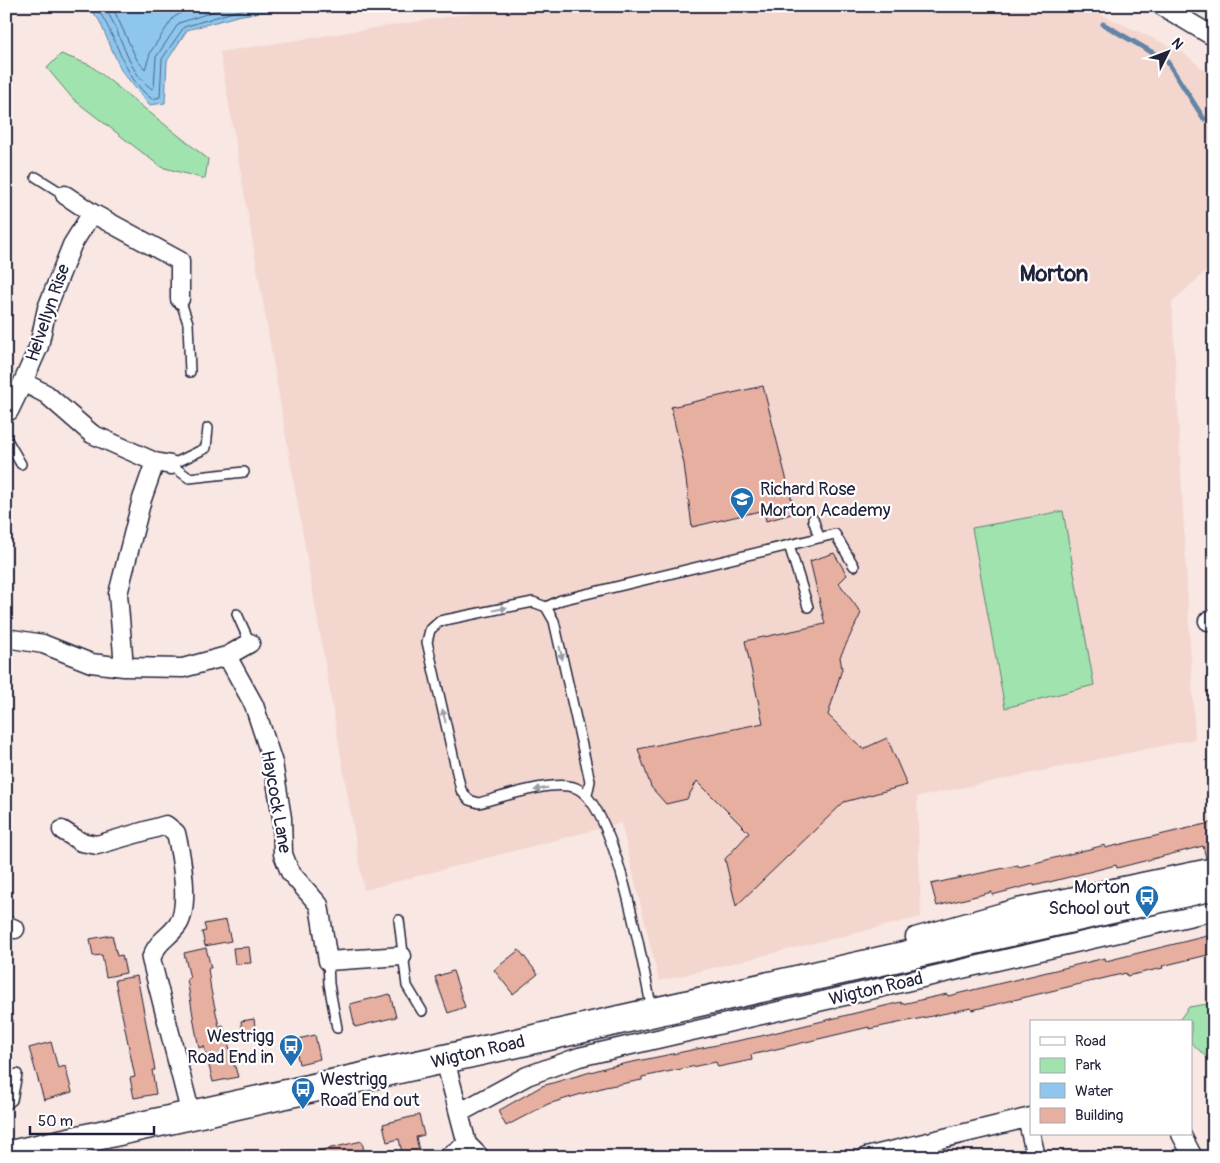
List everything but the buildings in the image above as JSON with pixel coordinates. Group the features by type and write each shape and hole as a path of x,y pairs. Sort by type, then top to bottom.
{"main road":[{"name":"Wigton Road","path":"6,1156 445,1060 1214,886"}],"street":[{"path":"1162,6 1214,37"},
{"path":"65,195 92,213 180,261 180,299"},
{"name":"Helvellyn Rise","path":"92,213 72,245 47,308 39,346 23,382 46,394 92,434 163,464"},
{"path":"7,414 23,382"},
{"path":"124,667 118,594 142,500 163,464"},
{"path":"6,638 42,644 91,663 124,667 183,668 227,656 250,643"},
{"name":"Haycock Lane","path":"227,656 254,705 273,762 282,818 283,854 290,872 319,906 328,961"},
{"path":"62,830 80,842 97,845 166,825 176,832 181,854 184,910 178,925 156,945 151,959 191,1115"},
{"name":"Wigton Road","path":"920,952 915,937 923,934 1017,908 1214,867"},
{"name":"Wigton Road","path":"459,1113 527,1076 579,1056 1214,911"},
{"path":"328,961 402,956"},
{"path":"445,1060 466,1144 480,1157"},
{"path":"866,1157 901,1153 1029,1117"},
{"path":"1032,1136 1036,1157"},
{"path":"1183,1136 1193,1157"},
{"path":"448,1157 466,1144"}],"lane":[{"path":"36,177 65,195"},
{"path":"180,299 188,323 190,372"},
{"path":"163,464 206,448 208,428"},
{"path":"6,438 21,464"},
{"path":"163,464 189,478 244,472"},
{"path":"813,519 819,537"},
{"path":"546,607 561,600 835,534 854,566"},
{"path":"789,545 808,607"},
{"path":"587,795 590,781 554,621 546,607 533,602 440,622 430,630 427,642 461,790 469,800 480,803 559,786 575,787 587,795 620,866 652,1013"},
{"path":"237,614 250,643"},
{"path":"399,920 407,986 422,1011"},
{"path":"328,961 329,984 336,1028"},
{"path":"6,1105 12,1100 17,1074"}],"shaded area":[{"name":"Richard Rose Morton Academy","path":"518,6 1083,6 1182,52 1214,78 1214,264 1172,302 1195,739 917,797 921,917 659,981 621,823 364,890 220,52"}],"green space":[{"path":"61,54 90,65 208,159 205,179 161,167 73,99 47,68"},
{"path":"1063,511 1094,685 1005,708 972,528"},
{"path":"1214,1003 1214,1054 1209,1059 1192,1044 1192,1020 1180,1019 1189,1007"}],"water":[{"path":"88,6 297,6 237,16 187,30 167,61 165,103 149,105 121,70 99,20"}],"waterway":[{"path":"1103,24 1167,61 1204,119"}],"place":[{"name":"Richard Rose Morton Academy","path":"742,520"},
{"name":"Morton School out","path":"1147,918"},
{"name":"Westrigg Road End in","path":"291,1067"},
{"name":"Westrigg Road End out","path":"303,1110"}],"district":[{"name":"Morton","path":"1054,274"}]}
